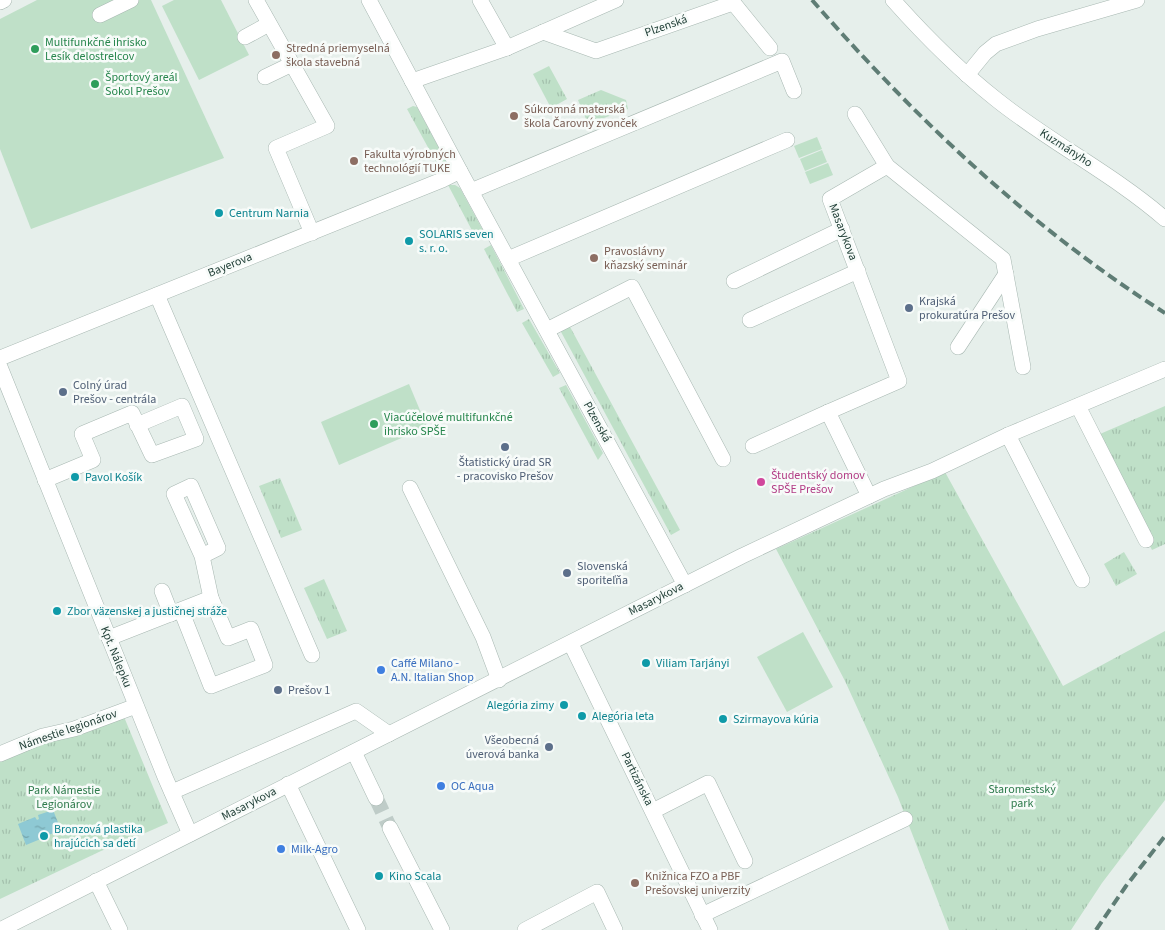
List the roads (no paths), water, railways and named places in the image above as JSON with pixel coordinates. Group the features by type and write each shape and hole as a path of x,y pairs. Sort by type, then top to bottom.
{"street":[{"path":"0,2 4,0"},
{"path":"100,15 131,0"},
{"path":"256,0 327,126 276,148 312,233"},
{"name":"Plzenská","path":"369,0 685,584"},
{"path":"480,0 507,48"},
{"path":"412,81 507,48 616,0"},
{"name":"Kuzmányho","path":"893,0 925,36 998,101 1042,133 1104,173 1145,202 1165,219"},
{"path":"967,75 985,53 996,44 1037,28 1136,0"},
{"name":"Plzenská","path":"543,32 596,50 732,1 770,48"},
{"path":"245,37 269,24"},
{"path":"471,191 782,61 794,91"},
{"path":"265,77 292,64"},
{"path":"855,114 887,166 1003,259 1023,367"},
{"path":"508,259 787,140"},
{"name":"Masarykova","path":"828,412 899,381 830,199 887,166"},
{"name":"Bayerova","path":"0,358 312,233 460,171"},
{"path":"734,281 842,229"},
{"path":"750,320 858,271"},
{"path":"958,346 1006,274"},
{"path":"547,330 632,287 723,459"},
{"path":"157,295 260,518 304,621 312,655"},
{"name":"Kpt. Nálepku","path":"0,367 136,706 190,834"},
{"name":"Masarykova","path":"0,930 288,784 571,644 685,584 869,496 932,471 1008,435 1161,373"},
{"path":"1078,406 1146,540"},
{"path":"753,446 828,412 869,496"},
{"path":"45,480 94,460 82,434 132,413 138,425"},
{"path":"1008,435 1082,580"},
{"path":"410,488 482,637 499,680"},
{"path":"162,591 176,612 211,686 265,665 251,629 228,638 211,598 202,556"},
{"path":"109,638 211,598"},
{"name":"Partizánska","path":"571,644 710,930"},
{"name":"Námestie legionárov","path":"0,754 43,736 74,729 136,706"},
{"path":"172,792 356,712 389,734"},
{"path":"354,752 376,798"},
{"path":"653,811 708,783 745,861"},
{"path":"288,784 358,930"},
{"path":"702,915 905,819"},
{"path":"390,828 442,930"},
{"path":"96,881 120,930"},
{"path":"525,930 597,892 615,930"}],"water":[{"path":"53,810 61,830 46,836 45,833 42,834 43,838 26,845 18,824 35,817 37,820 39,819 38,815"}],"tunnel":[{"path":"376,798 390,828"}],"railway":[{"path":"812,0 892,87 977,169 1068,245 1165,313"},
{"path":"1096,930 1126,886 1165,836"}],"place":[{"name":"Multifunkčné ihrisko Lesík delostrelcov","path":"35,49"},
{"name":"Stredná priemyselná škola stavebná","path":"276,55"},
{"name":"Športový areál Sokol Prešov","path":"95,84"},
{"name":"Súkromná materská škola Čarovný zvonček","path":"514,116"},
{"name":"Fakulta výrobných technológií TUKE","path":"354,161"},
{"name":"Centrum Narnia","path":"219,213"},
{"name":"SOLARIS seven s. r. o.","path":"409,241"},
{"name":"Pravoslávny kňazský seminár","path":"594,258"},
{"name":"Krajská prokuratúra Prešov","path":"909,308"},
{"name":"Colný úrad Prešov - centrála","path":"63,392"},
{"name":"Viacúčelové multifunkčné ihrisko SPŠE","path":"374,424"},
{"name":"Štatistický úrad SR - pracovisko Prešov","path":"505,447"},
{"name":"Pavol Košík","path":"75,477"},
{"name":"Študentský domov SPŠE Prešov","path":"761,482"},
{"name":"Slovenská sporiteľňa","path":"567,573"},
{"name":"Zbor väzenskej a justičnej stráže","path":"57,611"},
{"name":"Viliam Tarjányi","path":"646,663"},
{"name":"Caffé Milano - A.N. Italian Shop","path":"381,670"},
{"name":"Prešov 1","path":"278,690"},
{"name":"Alegória zimy","path":"564,705"},
{"name":"Alegória leta","path":"582,716"},
{"name":"Szirmayova kúria","path":"723,719"},
{"name":"Všeobecná úverová banka","path":"549,747"},
{"name":"OC Aqua","path":"441,786"},
{"name":"Bronzová plastika hrajúcich sa detí","path":"44,836"},
{"name":"Milk-Agro","path":"281,849"},
{"name":"Kino Scala","path":"379,876"},
{"name":"Knižnica FZO a PBF Prešovskej univerzity","path":"635,883"}],"park label":[{"name":"Staromestský park","path":"1022,796"},
{"name":"Park Námestie Legionárov","path":"64,797"}]}
